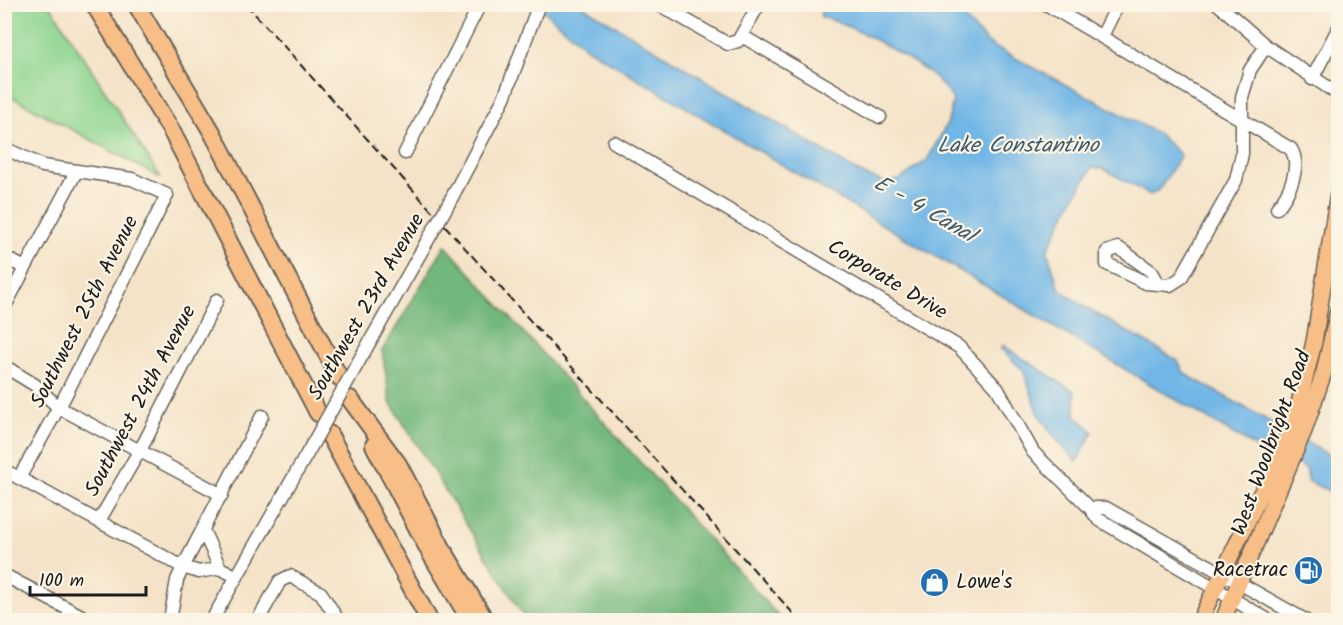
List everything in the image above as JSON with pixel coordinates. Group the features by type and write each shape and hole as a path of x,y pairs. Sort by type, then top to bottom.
{"highway":[{"path":"94,4 171,130 318,413"},
{"path":"136,4 212,132 339,377"},
{"path":"470,621 428,548 350,399 398,464 443,550 485,621"},
{"path":"329,434 429,621"}],"main road":[{"name":"West Woolbright Road","path":"1200,621 1281,451 1300,400 1314,342 1338,192"},
{"name":"West Woolbright Road","path":"1223,621 1304,431 1326,365 1338,311"}],"street":[{"path":"405,153 480,4"},
{"name":"Southwest 23rd Avenue","path":"212,621 450,201 500,107 539,4"},
{"path":"658,4 722,42 733,44 742,36 759,4"},
{"path":"1046,4 1287,146 1294,154 1295,160 1289,194 1277,208"},
{"path":"1102,36 1118,4"},
{"path":"1218,4 1266,46 1312,79 1338,94"},
{"path":"1312,79 1338,29"},
{"path":"742,36 880,117"},
{"path":"1158,283 1170,285 1181,278 1230,193 1242,154 1241,118 1245,83 1266,46"},
{"name":"Corporate Drive","path":"614,142 959,347 997,388 1034,452 1090,508 1106,508 1219,582"},
{"path":"4,148 43,165 76,172 4,308"},
{"name":"Southwest 25th Avenue","path":"19,478 167,195 132,179 76,172"},
{"path":"4,257 26,268"},
{"name":"Southwest 24th Avenue","path":"99,521 139,451 217,300"},
{"path":"4,366 35,385 58,407 222,495"},
{"path":"170,621 177,580 262,416"},
{"path":"4,470 183,567 199,572 220,568"},
{"path":"203,530 220,568 237,577"},
{"path":"4,575 89,621"},
{"path":"258,621 280,581 290,576 321,593 338,621"},
{"path":"1219,582 1240,585 1305,621"},
{"path":"1219,582 1233,600 1268,621"}],"green space":[{"path":"4,5 50,5 161,178 5,93"},
{"path":"445,245 782,620 526,620 390,402 382,351"}],"water":[{"name":"Lake Constantino","path":"537,5 581,5 860,173 883,182 899,180 927,160 948,122 953,99 934,77 911,61 880,42 847,26 821,17 820,5 951,5 989,44 1157,133 1181,155 1159,190 1150,195 1102,168 1092,168 1073,199 1047,251 1060,290 1093,312 1177,360 1185,374 1338,460 1338,495 1307,481 1307,469 1271,449 1257,448 588,49"},
{"path":"1002,345 1075,392 1075,415 1093,432 1077,462 1058,442 1039,415 1023,370 1001,349"}],"railway":[{"path":"246,4 799,620"}],"place":[{"name":"Racetrac","path":"1309,570"},
{"name":"Lowe's","path":"935,582"}],"water label":[{"name":"E - 4 Canal","path":"924,210"}]}
